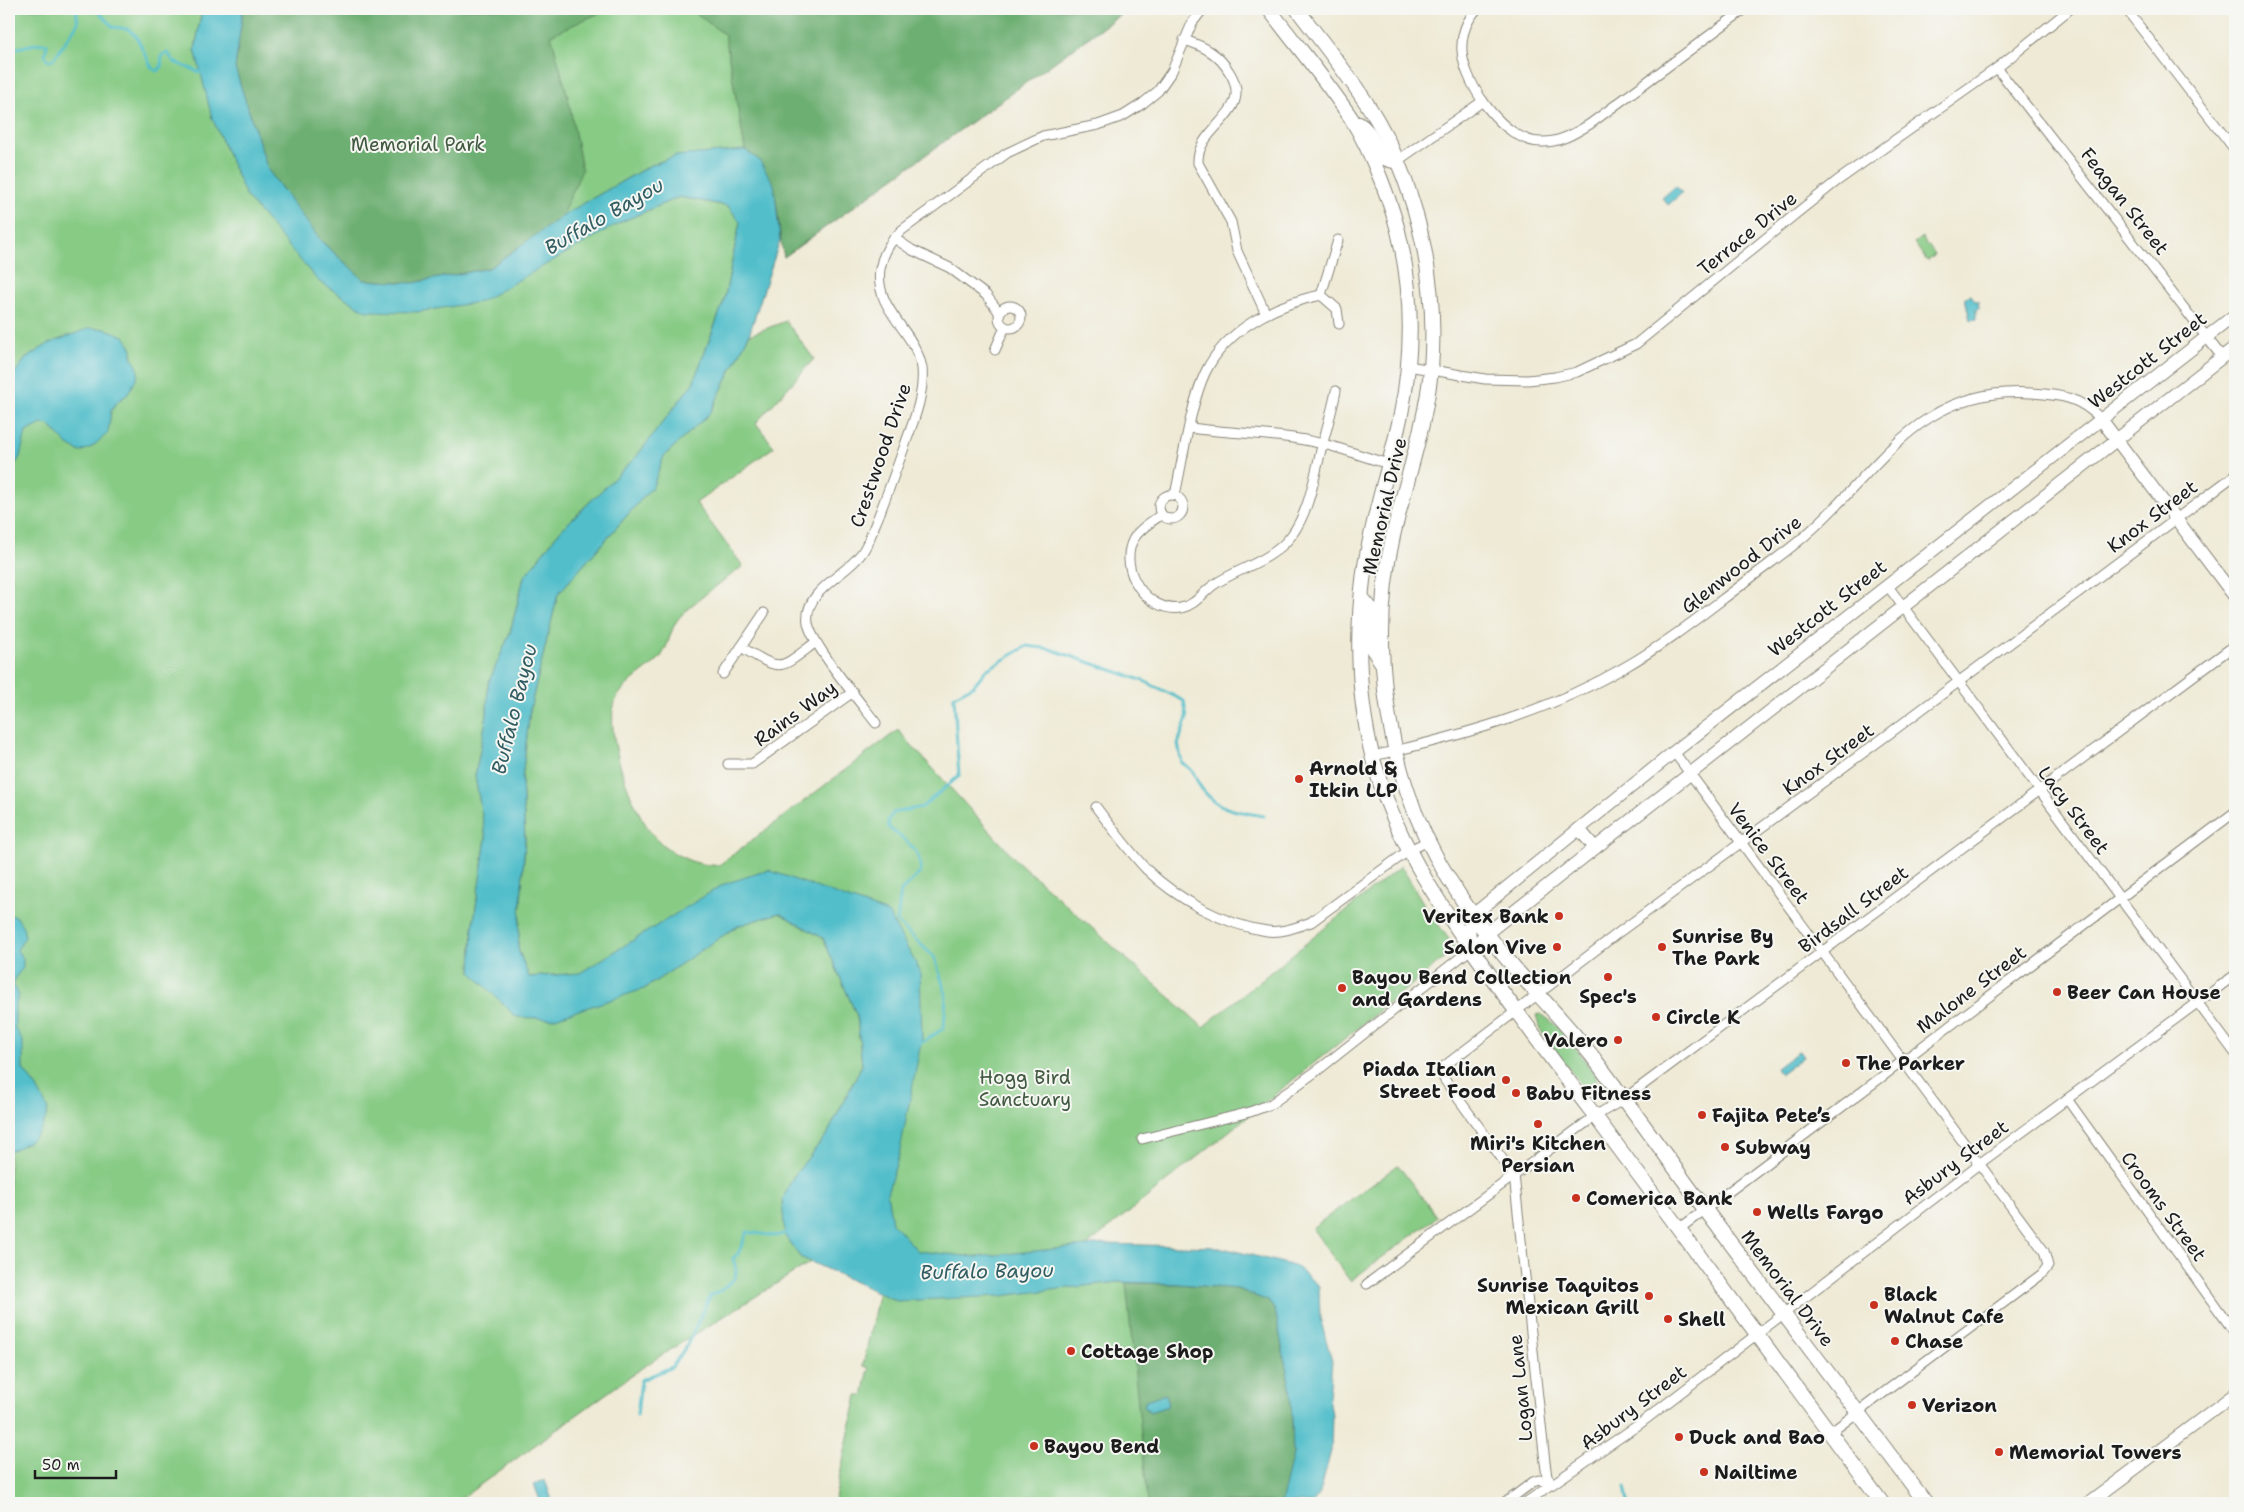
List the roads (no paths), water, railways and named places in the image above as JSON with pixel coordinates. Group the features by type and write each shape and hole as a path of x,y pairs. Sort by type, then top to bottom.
{"main road":[{"name":"Memorial Drive","path":"1269,9 1352,120 1391,206 1401,242 1409,287 1408,366 1401,413 1371,534 1362,598 1360,653 1363,701 1373,756 1386,802 1408,851 1429,889 1471,949 1882,1503"},
{"name":"Memorial Drive","path":"1297,9 1355,86 1378,122 1397,161 1422,236 1430,285 1431,370 1423,417 1392,538 1386,576 1382,662 1385,698 1395,751 1408,794 1428,841 1447,876 1473,915 1571,1031 1624,1099 1926,1503"},
{"path":"1352,120 1366,129 1382,157 1389,161 1397,161"},
{"path":"1409,287 1430,285"},
{"name":"Westcott Street","path":"1473,915 1674,752 1887,584 2235,315"},
{"path":"1471,949 1487,933 2235,347"},
{"path":"2101,419 2235,597"},
{"path":"1388,464 1410,469"},
{"path":"1362,598 1372,610 1370,644 1382,662"},
{"path":"1579,828 1595,848"},
{"path":"1471,949 1469,926 1473,915"},
{"path":"2089,1503 2235,1394"}],"street":[{"name":"Crestwood Drive","path":"876,723 816,642 808,624 808,610 810,602 854,561 867,544 889,490 919,401 923,381 918,356 881,296 879,280 886,251 894,238 902,230 1007,153 1043,136 1098,125 1123,116 1142,104 1158,91 1172,71 1192,23 1203,9"},
{"path":"1477,9 1471,15 1463,34 1462,52 1469,77 1483,100 1512,133 1538,142 1563,139 1590,124 1745,9"},
{"name":"Terrace Drive","path":"1408,366 1486,379 1528,380 1577,372 1636,344 1829,187 1997,68 2070,9"},
{"path":"2126,9 2235,150"},
{"path":"1184,40 1203,46 1216,55 1229,71 1237,88 1236,99 1227,116 1202,143 1198,155 1198,163 1232,222 1237,251 1266,314"},
{"name":"Feagan Street","path":"1997,68 2222,357"},
{"path":"1397,161 1483,100"},
{"path":"894,238 912,250 950,268 986,295 1000,312 1000,322 1005,327"},
{"path":"1321,295 1338,240"},
{"path":"1175,495 1190,428 1205,374 1214,357 1224,344 1246,326 1266,314 1302,298 1321,295"},
{"path":"1321,295 1337,309 1339,324"},
{"path":"1000,312 1005,306 1012,305 1021,312 1021,320 1016,326 1005,327"},
{"path":"995,350 1005,327"},
{"path":"1161,515 1133,539 1128,563 1130,575 1151,599 1164,606 1180,608 1194,603 1213,585 1235,572 1255,564 1290,538 1302,518 1336,391"},
{"name":"Glenwood Drive","path":"1373,756 1479,730 1538,710 1584,690 1624,668 1674,636 1806,536 1836,507 1889,448 1940,411 1986,394 2018,392 2048,394 2078,400 2101,419"},
{"path":"1190,428 1261,434 1323,444 1388,464"},
{"name":"Knox Street","path":"1442,1071 1446,1064 1538,994 2235,475"},
{"path":"1175,495 1183,502 1182,514 1172,520 1161,515 1158,507 1164,497 1175,495"},
{"name":"Lacy Street","path":"1887,584 2235,1053"},
{"path":"723,674 764,613"},
{"path":"741,647 772,665 785,665 816,642"},
{"name":"Birdsall Street","path":"1367,1284 1595,1116 1624,1099 2235,645"},
{"name":"Rains Way","path":"728,764 752,764 853,692"},
{"name":"Venice Street","path":"1674,752 2044,1251 2048,1266 2042,1274 1858,1413"},
{"path":"1096,807 1147,869 1172,890 1200,907 1231,922 1268,931 1292,929 1311,922 1408,851 1428,841"},
{"name":"Malone Street","path":"1679,1229 2235,812"},
{"path":"1142,1138 1250,1112 1271,1104 1322,1067 1471,949"},
{"name":"Asbury Street","path":"1525,1503 1561,1480 1640,1423 1979,1164 2235,975"},
{"name":"Logan Lane","path":"1442,1071 1444,1079 1514,1175 1545,1462 1547,1477 1552,1484"},
{"name":"Crooms Street","path":"2067,1099 2235,1333"},
{"path":"1830,1433 1858,1413"},
{"path":"1505,1503 1533,1482 1539,1480 1552,1484"}],"water":[{"name":"Buffalo Bayou","path":"202,9 243,9 235,68 268,170 321,241 364,280 413,283 489,268 567,213 649,166 675,156 745,150 759,160 774,184 780,240 749,335 710,413 664,456 653,486 558,594 530,709 522,779 525,839 518,949 529,977 580,973 724,884 768,870 888,913 920,971 922,1038 899,1155 887,1193 892,1223 918,1251 975,1257 1105,1244 1219,1247 1295,1266 1319,1286 1320,1318 1332,1361 1329,1397 1332,1415 1331,1451 1321,1489 1313,1503 1281,1503 1293,1454 1292,1418 1290,1387 1275,1310 1268,1301 1238,1289 1179,1284 1118,1282 1001,1296 897,1301 800,1257 785,1236 782,1201 793,1177 828,1133 862,1065 857,1016 823,938 779,913 737,926 644,989 552,1019 516,1017 471,972 473,927 486,838 475,776 487,715 488,684 510,633 524,577 560,531 636,457 693,383 724,301 740,222 728,206 679,197 621,222 480,302 417,312 366,311 318,281 246,196 212,118 195,50"},
{"path":"1676,186 1682,193 1668,205 1662,198"},
{"path":"1971,295 1975,301 1978,301 1979,309 1976,310 1976,319 1970,320 1965,298"},
{"path":"90,328 106,329 124,336 132,349 132,357 138,368 138,376 128,394 117,402 111,411 108,433 92,447 80,452 68,445 49,425 42,424 26,432 20,457 9,474 9,381 26,358 50,343"},
{"path":"9,915 16,916 23,927 25,937 17,950 23,959 23,968 17,975 13,985 19,995 15,1006 15,1028 23,1042 23,1069 37,1088 48,1109 40,1131 24,1145 9,1151"},
{"path":"1799,1051 1803,1057 1780,1074 1776,1068"},
{"path":"1166,1394 1169,1406 1149,1412 1148,1409 1146,1410 1145,1400"},
{"path":"545,1480 552,1500 541,1503 534,1484"}],"waterway":[{"path":"9,41 15,29 12,9"},
{"path":"9,47 10,49 15,49 42,43 47,44 45,55 47,60 53,60 78,23 76,9"},
{"path":"96,9 113,27 128,29 136,36 152,68 157,71 161,68 162,55 168,53 174,62 204,74"},
{"path":"918,1045 944,1028 946,995 935,958 897,922 901,891 920,873 920,865 916,852 889,828 888,821 893,813 922,807 959,776 954,696 973,686 986,670 1027,646 1050,649 1144,681 1184,701 1187,718 1178,744 1182,763 1193,772 1202,789 1216,802 1230,809 1264,816"},
{"path":"637,1415 641,1380 672,1367 687,1345 710,1296 723,1289 735,1278 736,1270 733,1258 738,1254 747,1232 776,1236 789,1232"},
{"path":"1625,1487 1628,1503"}],"place":[{"name":"Arnold & Itkin LLP","path":"1299,779"},
{"name":"Veritex Bank","path":"1559,916"},
{"name":"Salon Vive","path":"1557,947"},
{"name":"Sunrise By The Park","path":"1662,947"},
{"name":"Spec's","path":"1608,977"},
{"name":"Bayou Bend Collection and Gardens","path":"1342,988"},
{"name":"Beer Can House","path":"2057,992"},
{"name":"Circle K","path":"1656,1017"},
{"name":"Valero","path":"1618,1040"},
{"name":"The Parker","path":"1846,1063"},
{"name":"Piada Italian Street Food","path":"1506,1080"},
{"name":"Babu Fitness","path":"1516,1093"},
{"name":"Fajita Pete’s","path":"1702,1115"},
{"name":"Miri's Kitchen Persian","path":"1538,1124"},
{"name":"Subway","path":"1725,1147"},
{"name":"Comerica Bank","path":"1576,1198"},
{"name":"Wells Fargo","path":"1757,1212"},
{"name":"Sunrise Taquitos Mexican Grill","path":"1649,1296"},
{"name":"Black Walnut Cafe","path":"1874,1305"},
{"name":"Shell","path":"1668,1319"},
{"name":"Chase","path":"1895,1341"},
{"name":"Cottage Shop","path":"1071,1351"},
{"name":"Verizon","path":"1912,1405"},
{"name":"Duck and Bao","path":"1679,1437"},
{"name":"Bayou Bend","path":"1034,1446"},
{"name":"Memorial Towers","path":"1999,1452"},
{"name":"Nailtime","path":"1704,1472"}],"park label":[{"name":"Memorial Park","path":"418,144"},
{"name":"Hogg Bird Sanctuary","path":"1025,1088"}]}
